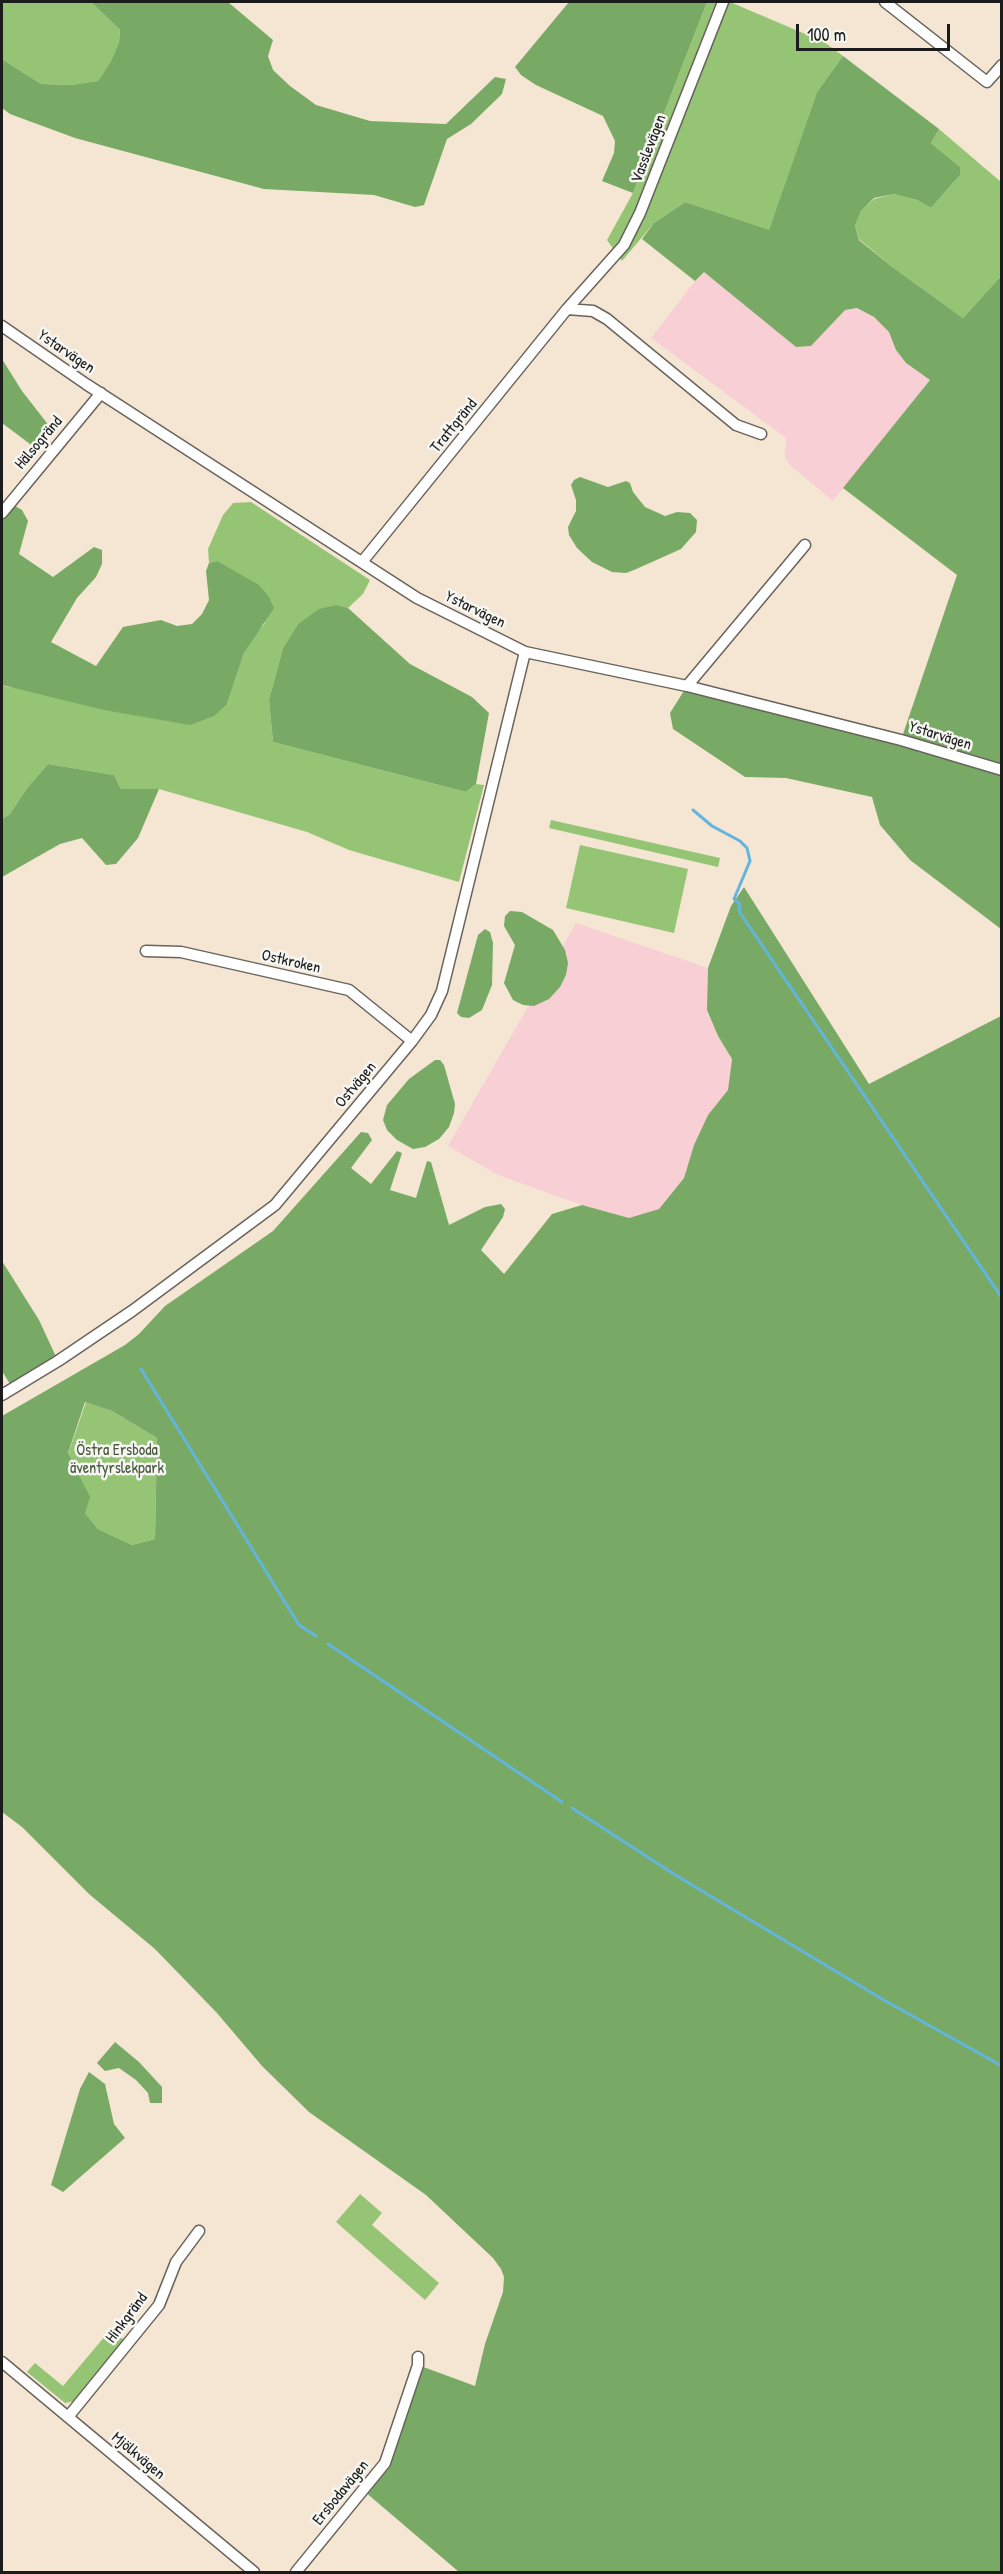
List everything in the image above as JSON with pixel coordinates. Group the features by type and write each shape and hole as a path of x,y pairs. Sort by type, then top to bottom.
{"street":[{"name":"Vasslevägen","path":"580,294 624,245 640,213 723,2"},
{"path":"885,2 987,82 1002,65"},
{"name":"Trattgränd","path":"362,562 580,294"},
{"path":"567,309 593,311 607,319 736,424 761,434"},
{"name":"Ystarvägen","path":"2,326 417,598 525,652 687,686 901,740 1002,771"},
{"name":"Hälsogränd","path":"2,513 101,393"},
{"path":"687,686 805,545"},
{"name":"Ostvägen","path":"2,1395 58,1361 132,1311 275,1204 412,1041 431,1015 442,992 525,652"},
{"name":"Ostkroken","path":"146,951 181,952 350,990 412,1041"},
{"name":"Hinkgränd","path":"68,2417 159,2305 176,2262 199,2231"},
{"name":"Ersbodavägen","path":"296,2572 385,2463 418,2365 418,2357"},
{"name":"Mjölkvägen","path":"2,2362 254,2572"}],"shaded area":[{"path":"703,271 796,347 811,346 844,310 857,308 873,317 889,332 896,350 906,363 930,380 833,501 791,466 785,458 786,438 651,338"},
{"path":"576,923 708,968 707,1011 732,1059 728,1091 708,1115 694,1145 684,1178 659,1209 629,1218 582,1205 498,1175 448,1146"}],"green space":[{"path":"2,2 91,2 120,30 119,42 111,61 98,81 71,85 41,84 2,59"},
{"path":"91,2 228,2 273,40 268,56 273,70 290,86 316,105 370,121 446,124 495,77 506,79 502,94 471,124 447,139 424,205 415,207 374,195 264,189 75,138 10,114 2,108 2,59 41,84 71,85 98,81 111,61 119,42 120,30"},
{"path":"569,2 707,2 633,193 602,181 614,153 615,141 603,116 536,85 521,75 515,67"},
{"path":"707,2 730,2 824,42 843,56 817,92 769,231 685,202 654,223 622,261 607,240 633,193"},
{"path":"843,56 939,129 931,143 960,167 960,175 931,208 917,200 894,194 874,198 861,211 855,226 859,240 963,318 1001,276 1001,929 910,860 880,825 872,797 786,778 745,777 673,729 670,713 687,686 901,740 957,575 843,488 930,380 906,363 896,350 889,332 874,317 857,308 845,310 811,346 796,347 704,272 695,281 642,239 654,223 685,202 769,230 817,92"},
{"path":"939,129 1001,182 1001,276 963,318 891,266 859,239 855,226 861,211 874,199 894,194 917,200 931,208 960,175 960,167 931,143"},
{"path":"2,359 22,391 50,427 34,447 2,423"},
{"path":"580,477 608,487 626,481 630,483 633,492 645,507 665,516 677,512 690,513 697,520 696,532 681,549 626,573 612,572 592,562 577,548 569,535 568,527 576,511 576,500 571,485"},
{"path":"251,502 370,580 363,594 348,608 337,605 298,624 283,648 269,700 273,742 466,792 476,784 484,785 459,882 349,850 307,832 159,789 121,789 114,775 48,764 27,788 10,814 2,819 2,685 227,704 244,653 253,637 265,623 217,561 209,563 208,549 223,515 233,503"},
{"path":"10,503 22,510 28,521 19,554 53,577 94,547 102,550 102,564 96,577 77,598 51,642 96,666 123,627 161,620 177,626 192,624 202,614 209,600 206,571 209,563 217,561 259,585 269,597 274,608 244,653 227,704 214,716 190,725 104,710 2,685 2,513"},
{"path":"337,605 348,608 410,664 472,697 489,713 476,784 466,792 273,742 269,700 283,648 298,624 319,609"},
{"path":"48,764 114,775 121,789 159,789 138,838 116,864 106,865 82,838 60,844 2,877 2,819 10,814 27,788"},
{"path":"551,820 720,858 718,867 549,828"},
{"path":"580,845 688,869 674,933 566,908"},
{"path":"744,887 869,1084 1001,1016 1001,2572 459,2572 364,2491 381,2471 418,2365 475,2386 485,2344 503,2292 504,2277 501,2269 493,2258 426,2195 309,2112 262,2066 217,2013 155,1949 89,1894 22,1827 2,1812 2,1416 125,1345 139,1334 165,1306 273,1231 361,1132 368,1133 372,1140 351,1168 371,1184 397,1151 402,1153 390,1190 416,1198 427,1161 431,1162 449,1225 485,1207 501,1204 505,1209 503,1217 481,1250 504,1274 552,1214 582,1205 629,1218 659,1209 684,1178 694,1145 708,1115 728,1090 732,1059 718,1036 707,1010 708,968 731,906","holes":["85,1402 112,1411 157,1438 155,1539 132,1545 98,1529 85,1513 90,1497 68,1453"]},
{"path":"510,911 522,912 553,930 565,950 568,963 566,975 560,987 549,999 534,1006 523,1005 513,1000 504,983 515,945 504,926 505,916"},
{"path":"485,929 490,932 493,943 492,985 482,1010 469,1018 461,1017 457,1013 478,935"},
{"path":"435,1060 440,1060 444,1065 455,1104 454,1113 449,1127 439,1139 425,1147 413,1149 397,1140 387,1130 383,1120 387,1105 409,1079"},
{"path":"2,1261 39,1320 58,1361 13,1389 2,1371"},
{"name":"Östra Ersboda äventyrslekpark","path":"86,1402 112,1411 157,1438 155,1539 132,1545 98,1529 85,1513 68,1454"},
{"path":"115,2042 139,2062 162,2087 162,2103 150,2103 148,2093 136,2080 119,2068 105,2071 97,2063"},
{"path":"89,2072 105,2084 114,2124 125,2138 63,2192 51,2185 80,2089"},
{"path":"360,2194 382,2213 372,2225 439,2283 425,2300 336,2222"},
{"path":"111,2329 124,2340 75,2401 65,2403 27,2372 35,2363 63,2386"}],"waterway":[{"path":"693,810 712,826 740,841 747,848 750,861 734,899 739,903 740,913 1002,1298"},
{"path":"141,1369 299,1625 316,1636"},
{"path":"328,1644 562,1802"},
{"path":"572,1808 677,1876 882,1999 1002,2066"}]}
